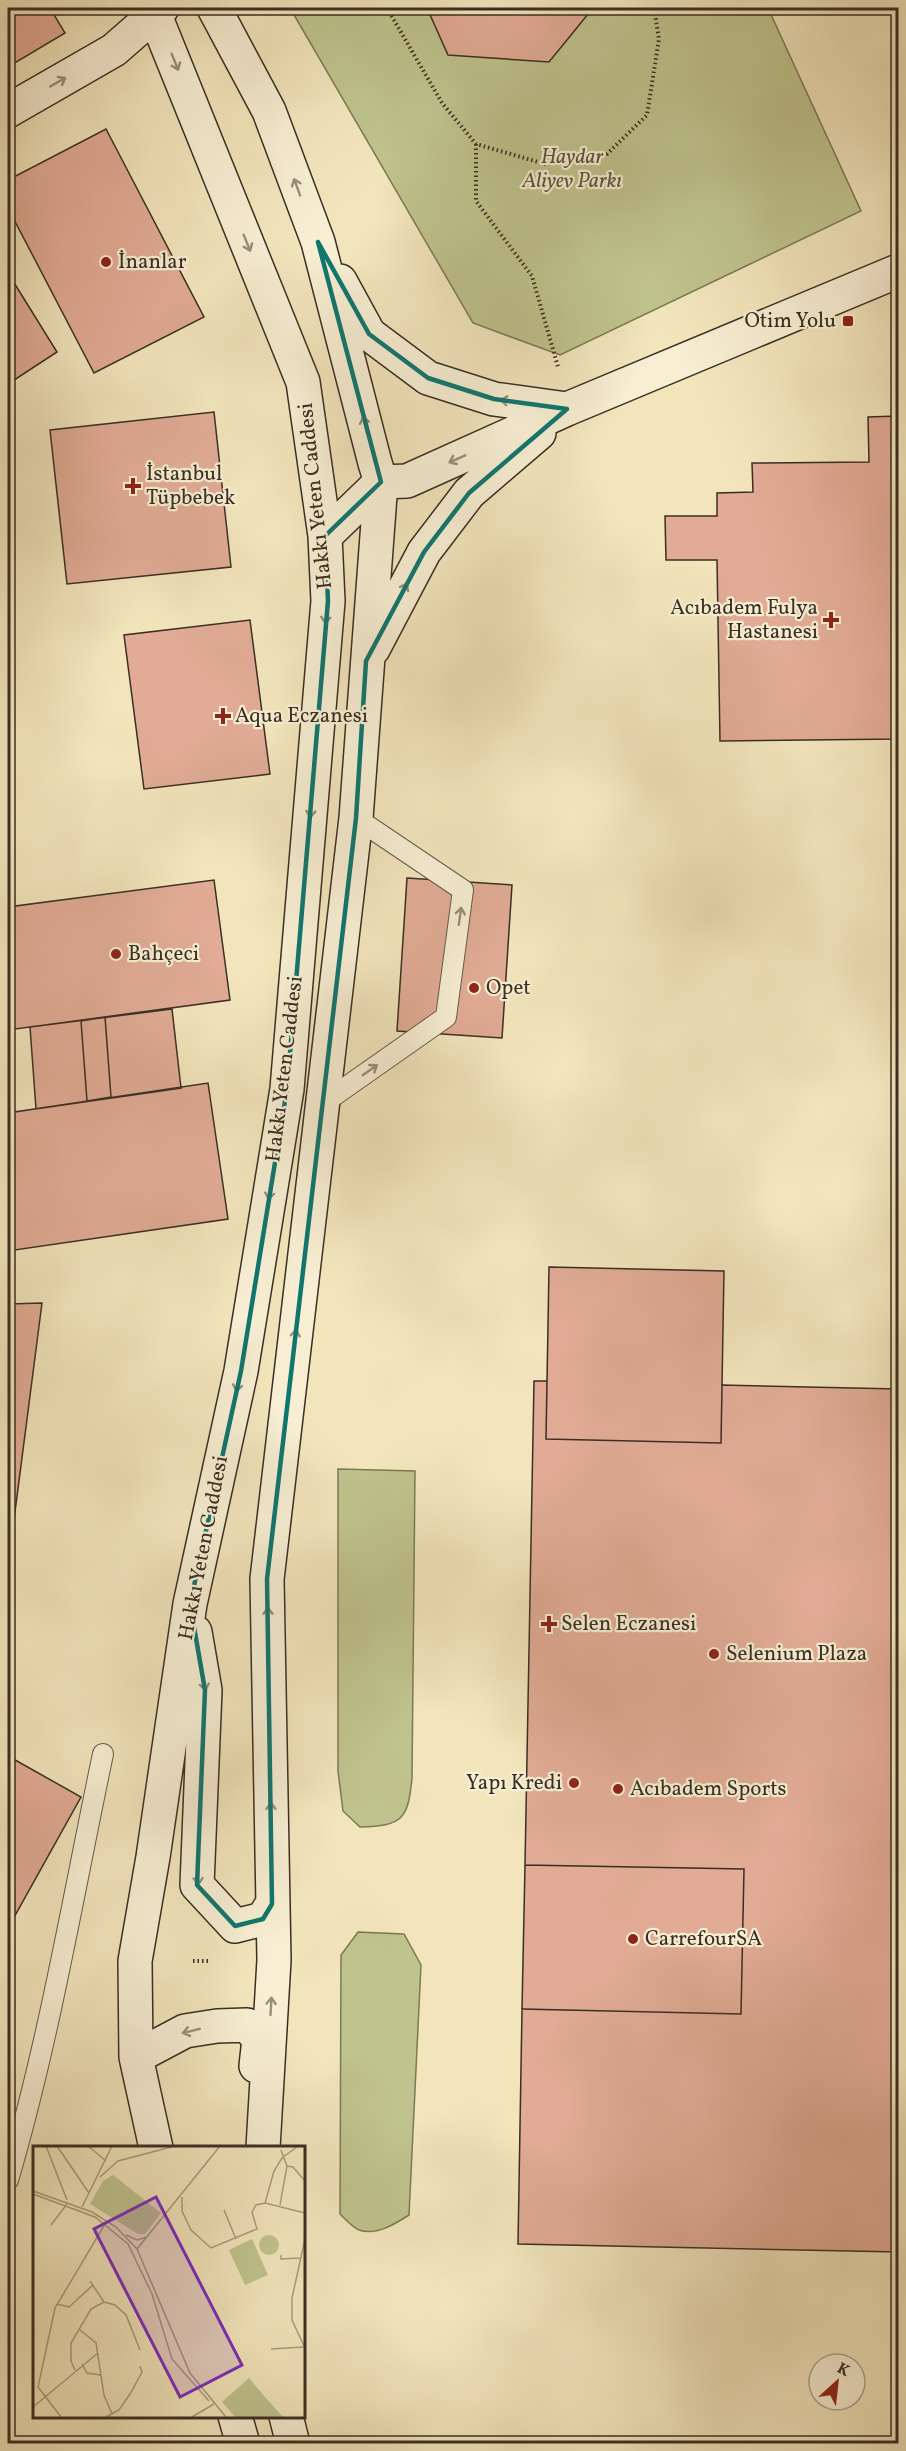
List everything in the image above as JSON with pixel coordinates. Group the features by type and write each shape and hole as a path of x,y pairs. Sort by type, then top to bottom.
{"main road":[{"name":"Hakkı Yeten Caddesi","path":"214,8 269,111 318,242 381,482 356,818 267,1579 274,1960 263,2146"},
{"name":"Hakkı Yeten Caddesi","path":"156,2146 136,2057 135,1961 153,1857 190,1604 241,1371 287,1089 328,601 325,536 303,382 157,9"},
{"path":"8,111 114,50 157,9"},
{"path":"318,242 369,334 428,378 494,399 567,409"},
{"path":"325,536 381,482 407,481 567,409 898,271"},
{"path":"366,661 424,552 469,493 567,409"},
{"path":"190,1604 205,1690 197,1885 235,1926 262,1919 272,1904"},
{"path":"136,2057 185,2031 217,2026 247,2025 259,2039 246,2146"},
{"path":"236,2418 243,2444"},
{"path":"286,2418 293,2444"}],"lane":[{"path":"322,1104 446,1017 463,890 356,818"},
{"path":"8,2180 38,2066 103,1754"}],"path":[{"path":"387,8 442,103 476,144 545,164 607,154 647,115 659,39 654,8"},
{"path":"476,144 476,201 532,276 561,376 567,409"}],"highlighted area":[{"path":"318,242 369,334 428,378 494,399 567,409 469,493 424,552 366,661 356,818 267,1579 272,1904 263,1919 235,1926 197,1885 205,1690 190,1604 241,1371 287,1089 328,601 325,536 381,482"}],"green space":[{"name":"Haydar Aliyev Parkı","path":"290,8 768,8 861,211 560,355 473,323"},
{"path":"338,1469 415,1471 412,1778 405,1811 401,1817 386,1825 360,1827 343,1811 338,1771"},
{"path":"358,1932 404,1934 421,1965 409,2215 385,2228 372,2231 356,2229 340,2214 341,1955"}],"building":[{"path":"8,8 50,8 65,33 8,67"},
{"path":"427,8 593,8 549,62 448,55"},
{"name":"İnanlar","path":"106,129 204,317 94,373 8,208 8,180"},
{"path":"8,273 57,352 8,384"},
{"path":"214,412 231,567 67,584 50,430"},
{"path":"898,416 898,739 720,741 717,560 666,560 665,516 717,516 717,493 753,492 752,463 869,462 868,417"},
{"path":"250,620 270,774 144,789 124,635"},
{"path":"8,780 14,827 8,828"},
{"path":"407,878 512,885 502,1038 397,1031"},
{"name":"Bahçeci","path":"214,880 230,1000 8,1030 8,907"},
{"path":"172,1009 181,1088 36,1109 30,1027"},
{"path":"105,1017 111,1097 87,1101 81,1021"},
{"path":"208,1083 228,1219 8,1251 8,1113"},
{"path":"549,1267 724,1271 721,1443 546,1439"},
{"path":"42,1303 8,1566 8,1304"},
{"name":"Selenium Plaza","path":"534,1381 547,1381 546,1439 721,1443 722,1385 898,1389 898,2252 518,2244 522,2009 741,2014 744,1869 525,1865"},
{"path":"8,1756 81,1797 8,1928"},
{"name":"CarrefourSA","path":"525,1865 744,1869 741,2014 522,2009"}],"place":[{"name":"İnanlar","path":"106,262"},
{"name":"Otim Yolu","path":"848,321"},
{"name":"İstanbul Tüpbebek","path":"133,486"},
{"name":"Acıbadem Fulya Hastanesi","path":"831,620"},
{"name":"Aqua Eczanesi","path":"223,716"},
{"name":"Bahçeci","path":"116,954"},
{"name":"Opet","path":"474,988"},
{"name":"Selen Eczanesi","path":"549,1624"},
{"name":"Selenium Plaza","path":"714,1654"},
{"name":"Yapı Kredi","path":"574,1783"},
{"name":"Acıbadem Sports","path":"618,1789"},
{"name":"CarrefourSA","path":"633,1939"}]}
